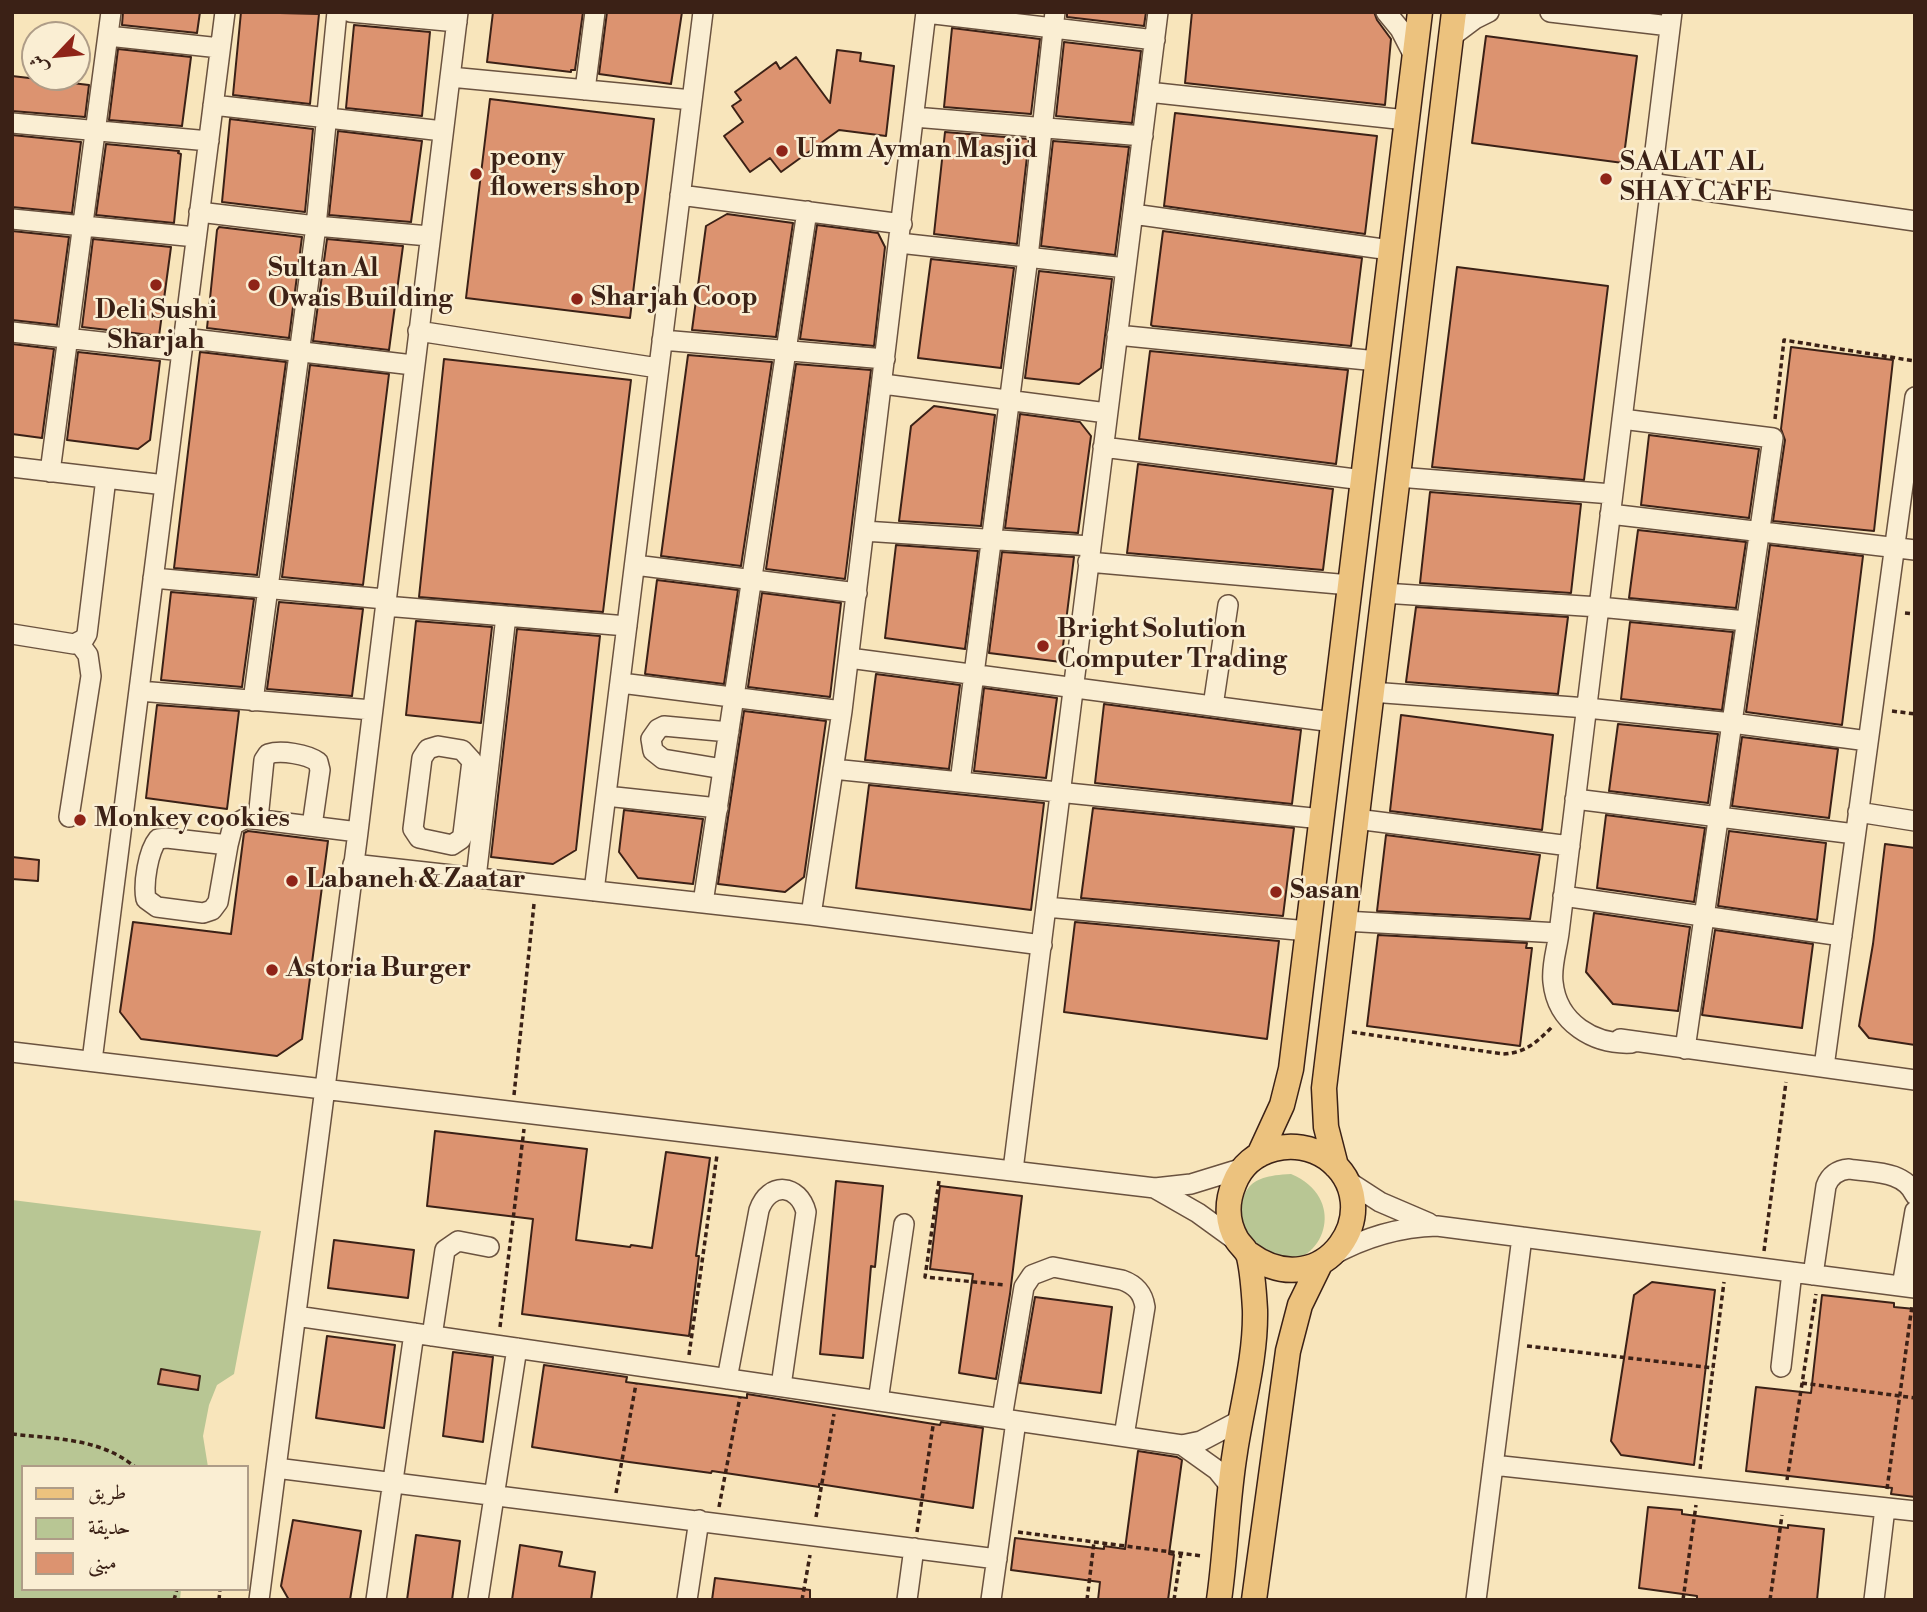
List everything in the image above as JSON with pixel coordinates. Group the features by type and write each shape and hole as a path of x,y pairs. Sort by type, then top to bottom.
{"main road":[{"path":"1219,1600 1230,1486 1254,1338 1255,1296 1243,1248 1231,1228 1228,1212 1230,1196 1234,1181 1251,1161 1276,1122 1287,1088 1420,12"},
{"path":"1243,1248 1261,1263 1283,1270 1306,1269 1325,1260 1340,1247 1351,1221 1351,1194 1326,1127 1324,1108 1331,1029 1454,12"},
{"path":"1362,485 1370,507 1372,524 1366,580 1372,589 1383,593"},
{"path":"1251,1161 1285,1146 1299,1147 1312,1150 1341,1173"},
{"path":"1254,1600 1288,1350 1300,1305 1325,1260"}],"street":[{"path":"50,472 111,12"},
{"path":"92,1061 225,12"},
{"path":"253,701 316,226 337,12"},
{"path":"259,1600 358,832 457,17 350,12"},
{"path":"585,90 595,12"},
{"path":"594,891 703,12"},
{"path":"1013,1170 1158,12"},
{"path":"1386,12 1400,29 1414,56"},
{"path":"1451,37 1489,12"},
{"path":"1550,12 1671,19 1553,967 1557,1000 1565,1014 1581,1030 1602,1041 1685,1049 1915,1080"},
{"path":"811,915 849,658 926,13 1054,20 1155,40"},
{"path":"960,782 1028,257 1054,20"},
{"path":"108,36 220,48"},
{"path":"450,78 692,100"},
{"path":"1148,92 1406,120"},
{"path":"213,105 443,131"},
{"path":"914,117 1143,136"},
{"path":"12,124 209,141"},
{"path":"1650,183 1915,221"},
{"path":"680,195 807,211 901,233 1028,257 1126,268"},
{"path":"703,903 807,211"},
{"path":"199,212 429,236"},
{"path":"1133,214 1390,250"},
{"path":"12,219 196,237"},
{"path":"418,331 658,368"},
{"path":"12,332 67,338 299,352 414,365"},
{"path":"1117,335 1377,361"},
{"path":"662,340 885,359"},
{"path":"883,384 1107,413"},
{"path":"1824,1067 1894,548 1911,455 1915,397"},
{"path":"1622,419 1773,438 1685,1049"},
{"path":"1103,447 1362,485"},
{"path":"12,467 165,485"},
{"path":"1398,477 1612,494"},
{"path":"12,634 68,644 79,643 87,635 106,478"},
{"path":"1610,514 1915,550"},
{"path":"864,531 991,540 1350,585"},
{"path":"635,565 857,593"},
{"path":"153,578 506,616 628,626"},
{"path":"1383,593 1599,607 1746,621"},
{"path":"1213,706 1228,605"},
{"path":"476,878 473,828 472,761 462,750 433,747 428,749 422,758 413,829 419,838 452,845 473,828 506,616"},
{"path":"69,817 91,676 88,655 79,643"},
{"path":"849,658 1333,722"},
{"path":"621,683 842,711"},
{"path":"139,691 372,710"},
{"path":"1371,692 1587,708 1868,741"},
{"path":"723,769 663,759 653,751 651,739 658,729 664,726 729,732"},
{"path":"258,820 264,760 268,754 275,752 310,757 318,762 320,770 312,826"},
{"path":"833,769 1322,819"},
{"path":"606,796 718,808"},
{"path":"1575,799 1855,834"},
{"path":"1858,812 1915,821"},
{"path":"228,845 158,839 153,847 146,898 156,907 203,913 212,910 218,902 228,845 230,830 237,822 246,818 358,832"},
{"path":"1356,819 1570,846"},
{"path":"353,864 811,915 1042,945"},
{"path":"1563,897 1842,936"},
{"path":"1046,907 1308,931"},
{"path":"1344,921 1558,942"},
{"path":"1558,942 1561,979 1574,1004 1583,1016 1605,1033 1632,1043"},
{"path":"12,1052 1155,1188 1200,1182 1251,1161"},
{"path":"1816,1275 1826,1186 1832,1175 1849,1169 1899,1177 1910,1185 1915,1195"},
{"path":"1341,1173 1380,1202 1437,1226"},
{"path":"1155,1188 1198,1213 1243,1248"},
{"path":"735,1380 759,1210 762,1200 769,1193 779,1189 789,1190 804,1203 806,1212 781,1387"},
{"path":"1325,1260 1350,1246 1381,1234 1415,1227 1437,1226 1910,1287 1915,1211"},
{"path":"878,1401 904,1224"},
{"path":"1476,1600 1522,1237"},
{"path":"376,1600 393,1482 423,1335 445,1250 458,1241 489,1247"},
{"path":"991,1600 1024,1287 1032,1275 1045,1268 1122,1280 1131,1283 1144,1298 1145,1307 1124,1436"},
{"path":"1781,1367 1792,1272"},
{"path":"296,1316 1182,1445 1201,1441 1239,1421"},
{"path":"478,1600 495,1494 507,1347"},
{"path":"1182,1445 1217,1471 1230,1486"},
{"path":"1493,1465 1915,1511"},
{"path":"276,1468 997,1559"},
{"path":"1874,1600 1885,1508"},
{"path":"687,1600 707,1521"},
{"path":"907,1600 914,1548"}],"path":[{"path":"1773,438 1784,340 1915,360"},
{"path":"507,1347 519,1112 536,884"},
{"path":"1331,1029 1513,1054 1532,1046 1565,1014"},
{"path":"1762,1268 1788,1062"},
{"path":"687,1373 719,1136"},
{"path":"942,1161 925,1277 1024,1287"},
{"path":"1683,1600 1726,1264"},
{"path":"1770,1600 1816,1275"},
{"path":"1885,1508 1900,1396 1910,1287"},
{"path":"1508,1343 1713,1368"},
{"path":"614,1509 639,1366"},
{"path":"707,1521 735,1380"},
{"path":"1802,1383 1915,1398"},
{"path":"802,1600 838,1395"},
{"path":"914,1548 936,1409"},
{"path":"12,1434 88,1443 109,1451 132,1465"},
{"path":"999,1530 1225,1559"},
{"path":"1087,1600 1094,1542"},
{"path":"1174,1600 1181,1553"}],"green space":[{"path":"1291,1174 1309,1185 1320,1200 1325,1215 1323,1231 1316,1244 1305,1255 1291,1260 1274,1260 1240,1233 1242,1206 1248,1188 1254,1182 1275,1175"},
{"path":"12,1200 261,1231 234,1374 217,1385 209,1405 203,1436 208,1465 21,1465 21,1591 181,1591 180,1600 12,1600"}],"building":[{"path":"123,12 200,12 197,33 122,25"},
{"path":"241,12 319,14 310,104 233,95"},
{"path":"493,12 583,12 575,70 571,72 487,62"},
{"path":"607,12 682,12 671,84 599,74"},
{"path":"1067,12 1146,12 1144,26 1067,17"},
{"path":"1192,12 1374,12 1391,39 1385,105 1185,83"},
{"path":"354,25 430,32 422,116 346,108"},
{"path":"952,28 1040,39 1031,114 944,107"},
{"path":"1486,36 1637,56 1623,163 1472,143"},
{"path":"1064,42 1141,51 1132,123 1056,116"},
{"path":"118,49 191,57 182,126 109,120"},
{"path":"837,50 861,53 860,61 894,66 886,136 839,130 781,172 770,158 750,172 724,136 743,122 732,106 741,100 735,92 776,62 780,69 796,57 830,103"},
{"path":"12,76 21,77 21,91 88,91 85,117 12,111"},
{"path":"490,99 654,119 630,318 466,298"},
{"path":"1175,113 1377,136 1365,234 1164,206"},
{"path":"230,119 313,129 305,212 222,202"},
{"path":"338,131 422,141 411,222 329,215"},
{"path":"945,132 1029,139 1017,244 934,234"},
{"path":"12,135 81,142 72,213 12,207"},
{"path":"1053,141 1129,147 1115,255 1041,246"},
{"path":"106,144 179,151 181,154 174,223 96,215"},
{"path":"727,214 793,223 776,337 692,330 706,226"},
{"path":"817,225 878,233 885,247 874,346 800,339"},
{"name":"Sultan Al Owais Building","path":"219,227 302,237 289,338 207,328"},
{"path":"12,231 69,237 57,325 12,320"},
{"path":"1163,231 1362,258 1351,346 1151,325"},
{"path":"93,239 171,247 159,336 82,327"},
{"path":"327,239 403,246 389,350 313,341"},
{"path":"931,259 1014,268 1001,368 918,358"},
{"path":"1457,267 1608,286 1584,480 1432,467"},
{"path":"1039,271 1112,279 1101,368 1079,384 1025,378"},
{"path":"12,344 54,349 42,438 12,434"},
{"path":"1791,347 1893,360 1874,531 1773,521 1785,440 1781,429"},
{"path":"1150,351 1348,370 1336,464 1139,439"},
{"path":"78,352 160,361 150,440 138,449 67,440"},
{"path":"200,352 286,362 257,575 174,568"},
{"path":"688,355 772,362 741,566 661,556"},
{"path":"444,359 631,380 603,612 419,597"},
{"path":"796,364 871,370 845,579 766,569"},
{"path":"310,365 389,374 363,585 282,577"},
{"path":"934,406 995,415 981,526 899,521 911,426"},
{"path":"1020,414 1080,422 1091,436 1078,533 1005,528"},
{"path":"1649,435 1759,449 1749,518 1641,505"},
{"path":"1138,464 1333,489 1323,570 1127,553"},
{"path":"1430,492 1581,504 1571,593 1420,583"},
{"path":"1638,530 1746,542 1736,608 1629,598"},
{"path":"896,545 978,551 965,649 885,638"},
{"path":"1770,545 1863,556 1842,725 1746,712"},
{"path":"1002,552 1074,557 1061,662 989,653"},
{"path":"657,580 738,590 724,684 645,674"},
{"path":"171,592 254,599 242,687 161,680"},
{"path":"762,593 841,603 830,697 748,687"},
{"path":"279,602 363,609 352,696 267,689"},
{"path":"1416,607 1568,617 1558,694 1406,682"},
{"path":"416,621 492,627 481,723 406,715"},
{"path":"1630,622 1733,632 1722,710 1621,699"},
{"path":"517,629 600,636 576,850 553,864 491,857"},
{"path":"876,674 960,685 949,769 865,760"},
{"path":"984,688 1057,698 1046,778 974,771"},
{"path":"1104,704 1301,730 1292,804 1095,783"},
{"path":"157,705 239,711 227,809 146,798"},
{"path":"744,711 826,721 804,877 785,892 718,884"},
{"path":"1401,715 1553,735 1542,830 1390,811"},
{"path":"1618,724 1718,734 1708,803 1609,791"},
{"path":"1742,737 1838,749 1829,818 1732,806"},
{"path":"869,785 1044,803 1031,910 856,888"},
{"path":"1093,808 1294,828 1283,916 1081,898"},
{"path":"624,810 703,819 693,884 638,878 619,852"},
{"path":"1606,815 1705,828 1694,902 1597,888"},
{"path":"248,831 328,841 302,1039 277,1056 141,1039 120,1012 133,922 231,934 244,833"},
{"path":"1729,831 1826,843 1817,920 1718,906"},
{"path":"1386,835 1540,855 1530,919 1377,911"},
{"path":"1885,844 1915,848 1915,1045 1869,1038 1859,1026 1873,944"},
{"path":"12,857 39,860 38,881 12,879"},
{"path":"1594,913 1690,927 1678,1011 1613,1004 1586,972"},
{"path":"1075,922 1279,941 1267,1039 1064,1012"},
{"path":"1715,930 1813,944 1802,1028 1702,1015"},
{"path":"1378,935 1527,943 1526,948 1532,948 1520,1046 1367,1026"},
{"path":"435,1131 587,1149 576,1240 630,1247 652,1248 666,1152 710,1158 696,1256 699,1256 689,1336 522,1314 533,1219 427,1206"},
{"path":"836,1181 883,1186 875,1267 871,1266 863,1358 820,1354"},
{"path":"940,1186 1022,1196 996,1379 959,1373 973,1274 930,1269"},
{"path":"334,1240 414,1250 408,1298 328,1288"},
{"path":"1652,1282 1715,1290 1694,1465 1621,1455 1611,1441 1634,1295"},
{"path":"1822,1295 1894,1303 1894,1307 1915,1309 1915,1497 1891,1494 1892,1488 1746,1471 1756,1387 1811,1393"},
{"path":"1035,1297 1112,1307 1101,1393 1020,1383"},
{"path":"327,1336 395,1345 384,1428 316,1418"},
{"path":"453,1352 493,1357 483,1442 443,1436"},
{"path":"544,1365 627,1377 626,1382 747,1398 747,1394 940,1425 941,1422 983,1428 973,1508 819,1484 819,1487 532,1447"},
{"path":"161,1369 200,1376 198,1390 158,1384"},
{"path":"1138,1451 1182,1460 1169,1554 1174,1555 1168,1600 1098,1600 1100,1582 1011,1570 1015,1538 1125,1549"},
{"path":"1648,1507 1788,1528 1788,1525 1824,1529 1817,1600 1705,1600 1697,1599 1697,1596 1639,1588"},
{"path":"293,1520 361,1531 350,1600 289,1600 281,1586"},
{"path":"416,1535 460,1541 452,1600 407,1600"},
{"path":"520,1545 562,1552 559,1566 595,1572 591,1600 512,1600"},
{"path":"715,1578 810,1590 810,1600 712,1600"}],"place":[{"name":"Umm Ayman Masjid","path":"782,151"},
{"name":"peony flowers shop","path":"476,174"},
{"name":"SAALAT AL SHAY CAFE","path":"1606,179"},
{"name":"Deli Sushi Sharjah","path":"156,285"},
{"name":"Sultan Al Owais Building","path":"254,285"},
{"name":"Sharjah Coop","path":"577,299"},
{"name":"Bright Solution Computer Trading","path":"1043,646"},
{"name":"Monkey cookies","path":"80,820"},
{"name":"Labaneh & Zaatar","path":"292,881"},
{"name":"Sasan","path":"1276,892"},
{"name":"Astoria Burger","path":"272,970"}]}
